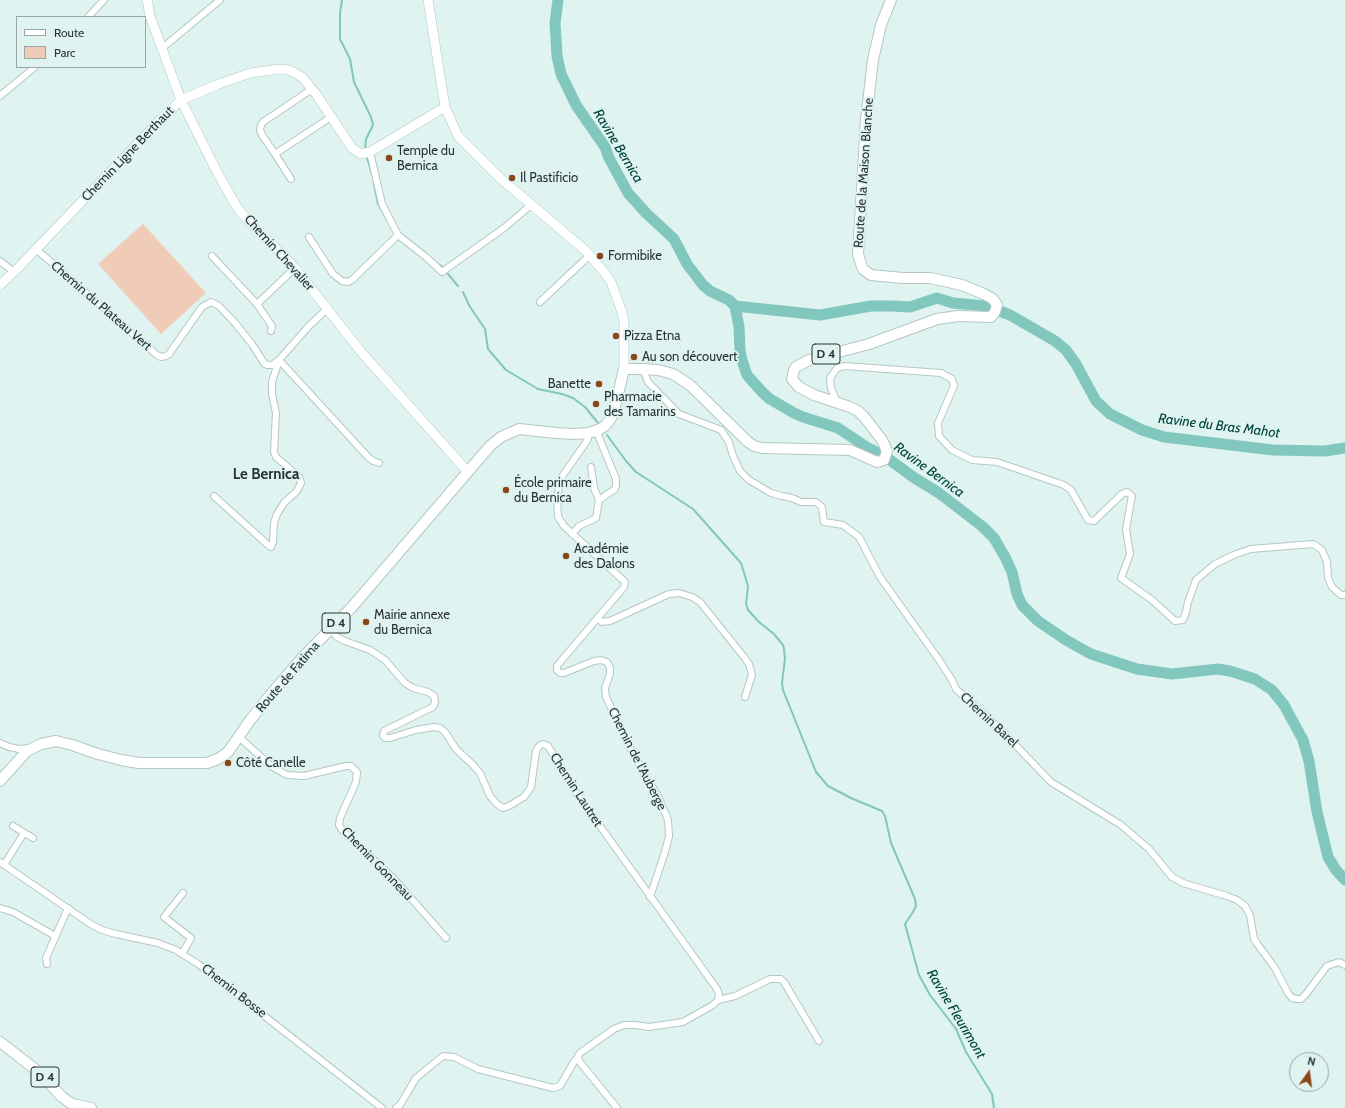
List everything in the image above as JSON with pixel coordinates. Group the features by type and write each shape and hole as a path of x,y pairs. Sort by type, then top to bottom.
{"main road":[{"name":"Route de la Maison Blanche","path":"624,369 658,370 673,374 690,385 747,441 754,446 762,448 850,450 877,462 884,460 887,451 879,435 865,418 858,411 837,402 814,395 799,387 794,383 792,375 796,366 809,360 869,344 937,319 958,316 991,317 996,312 997,305 993,299 971,288 942,280 871,275 862,267 858,254 866,120 873,60 881,25 890,0"},
{"path":"593,431 605,426 611,418 617,402 624,369"},
{"name":"Route de Fatima","path":"0,781 27,750 41,744 56,741 98,754 139,763 207,763 218,759 228,752 250,719 273,692 356,602 490,446 501,437 515,430 527,429 568,434 593,431"},
{"name":"D 4","path":"0,1042 40,1073 62,1097 72,1104 90,1108"}],"street":[{"path":"89,16 104,0"},
{"name":"Chemin Chevalier","path":"147,0 150,16 181,100 217,172 238,209 295,268 362,353 468,472"},
{"path":"161,46 166,45 220,0"},
{"path":"428,0 445,107 458,136 500,178 590,255 604,272 611,282 622,312 624,326 624,369"},
{"path":"0,96 34,68"},
{"name":"Chemin Ligne Berthaut","path":"0,285 181,100 250,73 280,69 289,70 303,78 352,148 361,154 370,152"},
{"path":"291,179 262,135 260,130 261,125 263,122 312,89"},
{"path":"445,107 370,152 382,204 398,235 442,272 504,228 531,205"},
{"path":"275,154 331,117"},
{"path":"309,237 333,274 342,281 348,282 353,279 398,235"},
{"name":"Chemin du Plateau Vert","path":"36,249 161,357 169,354 202,307 211,302 219,306 235,323 252,344 264,363 267,365 279,360"},
{"path":"540,302 590,255"},
{"path":"212,256 257,304 272,326 272,331"},
{"path":"0,261 14,272"},
{"path":"257,304 295,268"},
{"path":"214,496 271,547 273,542 274,523 277,514 301,483 299,477 276,457 274,452 276,413 272,394 272,382 279,360 309,326 327,309"},
{"path":"279,360 370,458 379,463"},
{"path":"837,402 831,388 830,378 837,368 845,366 941,373 952,379 954,386 938,423 940,436 952,450 972,460 996,462 1064,485 1071,490 1088,520 1094,521 1122,494 1127,492 1132,496 1126,529 1130,554 1121,578 1152,600 1175,621 1183,620 1196,580 1216,564 1236,554 1251,549 1313,544 1322,550 1328,562 1328,578 1332,587 1341,595 1345,595"},
{"name":"Chemin Barel","path":"643,369 648,382 679,414 720,430 729,442 733,456 740,471 749,480 776,495 792,498 801,502 816,502 822,507 824,522 843,525 859,537 880,577 939,660 956,689 1001,730 1051,782 1121,825 1149,849 1172,877 1183,883 1227,896 1237,900 1245,906 1250,915 1254,939 1275,968 1292,998 1301,999 1327,966 1339,962 1345,965"},
{"path":"593,431 602,444 616,479 615,489 599,500"},
{"name":"Chemin de l'Auberge","path":"593,431 563,475 558,489 558,517 572,534 625,582 624,587 557,666 557,670 560,673 564,673 594,661 601,660 607,662 610,668 610,674 605,688 606,697 628,744 658,796 668,820 669,836 650,897"},
{"path":"572,534 579,526 596,518 599,500 594,488 591,467"},
{"path":"598,618 602,622 610,621 669,594 679,593 692,596 700,602 749,664 752,675 745,697"},
{"name":"Chemin Lautret","path":"330,629 345,641 370,650 385,660 405,683 413,688 428,692 434,696 435,702 433,707 384,731 382,736 385,738 390,738 416,730 434,727 440,728 445,732 456,749 480,773 490,796 503,808 524,797 531,788 536,751 540,745 543,744 548,746 576,794 717,989 719,994 718,1000"},
{"name":"Chemin Gonneau","path":"239,737 271,766 287,775 304,776 351,766 357,772 356,782 340,818 339,825 342,830 394,879 446,938"},
{"path":"0,743 19,749 33,748"},
{"path":"13,826 34,838"},
{"path":"2,864 24,833"},
{"name":"Chemin Bosse","path":"2,864 102,930 158,943 182,954 204,968 382,1108"},
{"path":"182,893 164,917 191,938 182,954"},
{"path":"0,908 13,912 55,936"},
{"path":"47,964 46,958 68,908"},
{"path":"396,1108 400,1105 416,1078 443,1056 454,1057 478,1069 553,1088 560,1086 580,1053 614,1029 624,1025 649,1027 683,1022 718,1000 735,996 770,979 781,979 784,982 820,1041"},
{"path":"578,1058 581,1064 617,1108"}],"green space":[{"path":"143,224 206,293 161,334 98,264"}],"waterway":[{"name":"Ravine Fleurimont","path":"342,0 340,13 340,39 350,59 354,82 371,117 373,125 366,139 365,149"},
{"name":"Ravine Bernica","path":"558,0 555,23 557,56 561,74 576,105 605,147 609,158 628,193 646,213 674,239 687,264 703,285 710,291 729,300 735,306 739,327 742,360 747,375 763,393 770,399 794,413 838,428 868,448 886,457 913,477 939,493 983,527 994,538 1005,557 1012,572 1017,594 1022,605 1038,621 1066,640 1091,654 1137,669 1172,674 1218,669 1230,671 1255,679 1272,690 1284,705 1303,740 1309,761 1317,812 1328,857 1336,870 1345,880"},
{"name":"Ravine Fleurimont","path":"367,158 372,174"},
{"name":"Ravine Fleurimont","path":"374,184 378,204 388,221"},
{"name":"Ravine Fleurimont","path":"435,262 443,267"},
{"name":"Ravine Fleurimont","path":"448,274 458,286"},
{"name":"Ravine Fleurimont","path":"463,292 470,307 485,329 488,349 506,370 538,389 573,398 585,407 598,423"},
{"name":"Ravine du Bras Mahot","path":"735,306 820,315 871,306 910,307 937,298 953,303 986,306 1010,315 1055,341 1066,350 1076,364 1096,401 1110,414 1142,430 1164,437 1273,450 1325,451 1345,448"},
{"name":"Ravine Fleurimont","path":"607,435 636,472 693,509 741,563 748,586 746,604 748,610 759,622 774,634 783,645 785,659 782,683 783,690 816,772 828,786 851,798 882,811 885,816 891,843 915,899 916,906 905,924 919,975 930,995 956,1029 966,1052 992,1094 994,1108"}],"place":[{"name":"Temple du Bernica","path":"389,158"},
{"name":"Il Pastificio","path":"512,178"},
{"name":"Formibike","path":"600,256"},
{"name":"Pizza Etna","path":"616,336"},
{"name":"Au son découvert","path":"634,357"},
{"name":"Banette","path":"599,384"},
{"name":"Pharmacie des Tamarins","path":"596,404"},
{"name":"École primaire du Bernica","path":"506,490"},
{"name":"Académie des Dalons","path":"566,556"},
{"name":"Mairie annexe du Bernica","path":"366,622"},
{"name":"Côté Canelle","path":"228,763"}],"district":[{"name":"Le Bernica","path":"266,475"}]}
